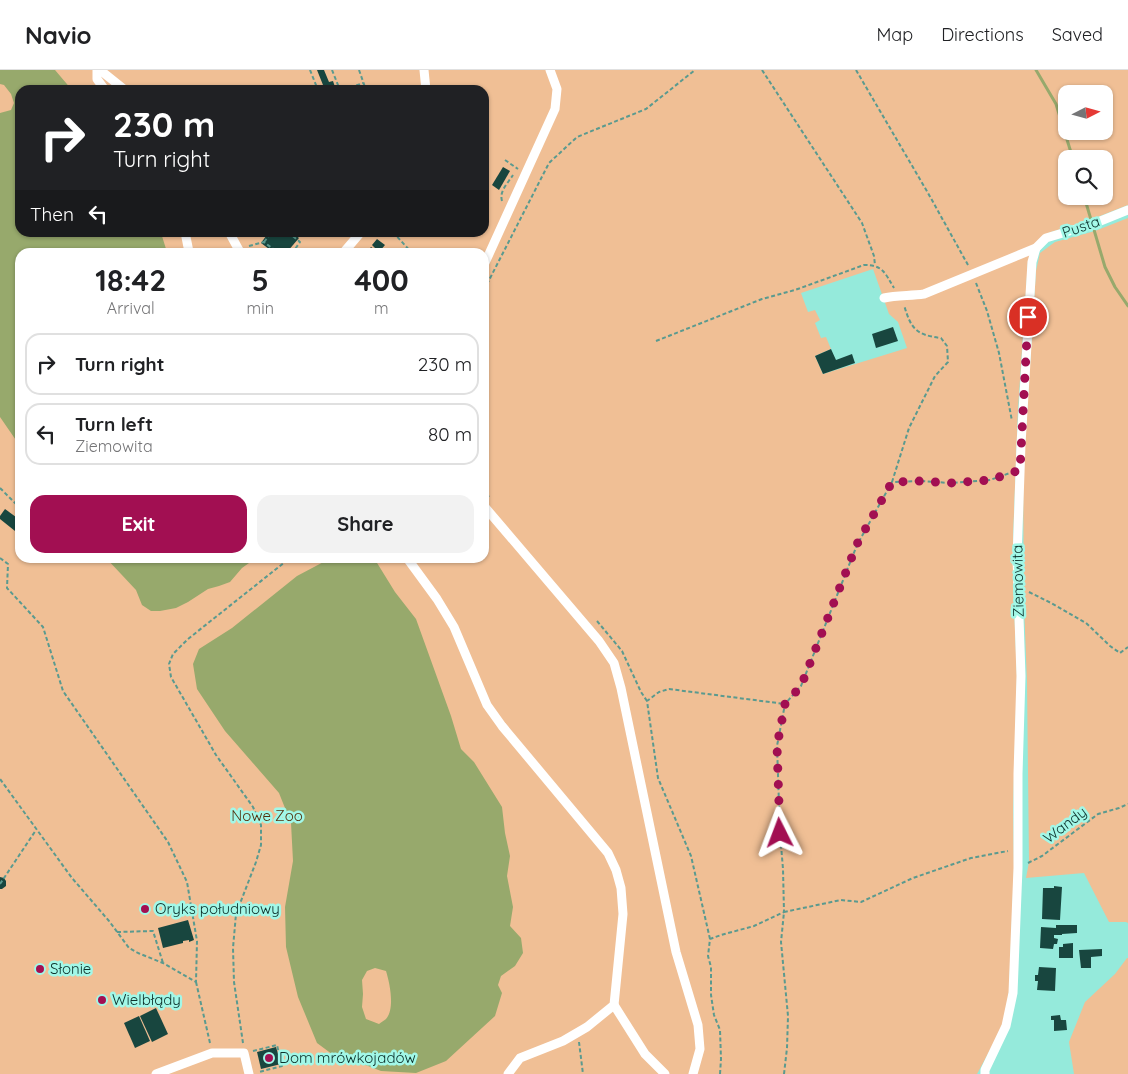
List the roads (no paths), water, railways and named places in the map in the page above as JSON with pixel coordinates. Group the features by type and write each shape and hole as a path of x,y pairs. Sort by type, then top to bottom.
{"street":[{"path":"101,85 97,79 99,70 118,85"},
{"path":"424,70 426,85"},
{"path":"489,254 555,109 557,89 550,70"},
{"name":"Pusta","path":"1036,248 1046,238 1093,224 1128,210"},
{"path":"348,248 358,237"},
{"path":"884,298 924,294 1036,248"},
{"name":"Ziemowita","path":"983,1073 1006,1026 1014,993 1018,868 1018,774 1022,676 1017,559 1032,262 1036,248"},
{"path":"489,512 614,663 621,688 676,952 698,1025 700,1049 691,1073"},
{"path":"411,563 437,599 454,627 487,705 502,726 608,853 616,870 621,888 623,914 614,1005 645,1054 665,1074"},
{"path":"508,1074 520,1058 564,1041 587,1027 614,1005"},
{"path":"156,1074 212,1053 244,1053 253,1073"}],"waterway":[{"path":"1036,70 1056,104 1070,150"},
{"path":"1087,205 1105,267 1115,287 1128,306"}],"place":[{"name":"Oryks południowy","path":"145,909"},
{"name":"Słonie","path":"40,969"},
{"name":"Wielbłądy","path":"102,1000"},
{"name":"Dom mrówkojadów","path":"269,1058"}],"park label":[{"name":"Nowe Zoo","path":"267,816"}]}
